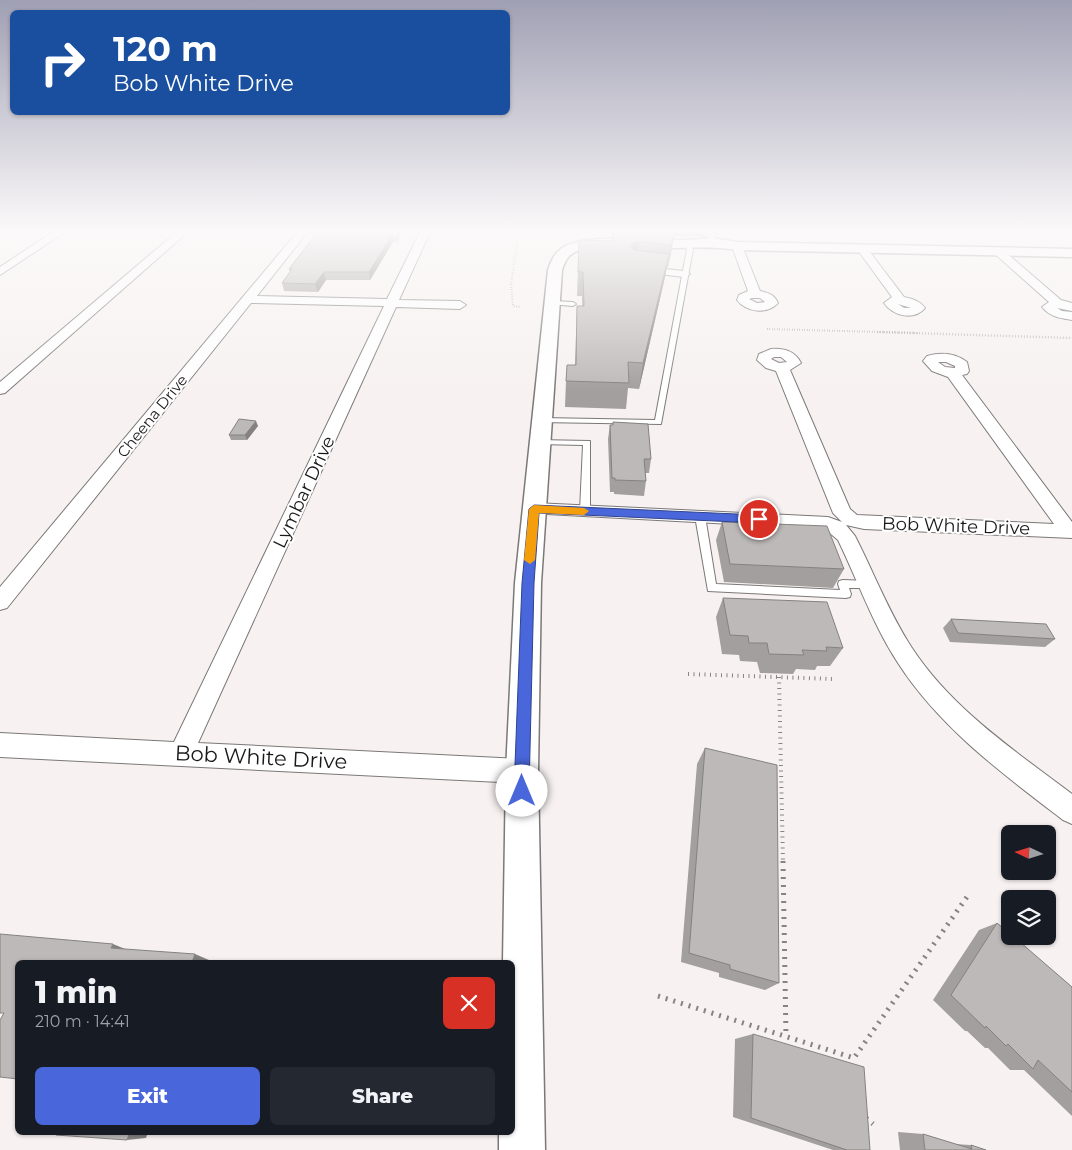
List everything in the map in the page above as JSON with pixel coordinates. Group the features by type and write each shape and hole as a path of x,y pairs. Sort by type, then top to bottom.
{"street":[{"path":"0,390 122,284"},
{"name":"Cheena Drive","path":"0,602 260,284"},
{"name":"Lymbar Drive","path":"181,753 401,284"},
{"path":"522,1150 522,771 528,583 540,431 562,304 558,284"},
{"path":"751,284 755,294"},
{"path":"888,284 900,300"},
{"path":"1034,284 1056,303 1072,307"},
{"path":"248,299 460,305"},
{"path":"1056,303 1048,307 1058,314 1072,316"},
{"path":"782,368 835,518 846,536 884,618 905,656 954,715 997,752 1072,810"},
{"path":"953,373 1071,531"},
{"name":"Bob White Drive","path":"534,509 700,516 835,518 864,523 1071,531"},
{"name":"Bob White Drive","path":"0,745 522,771"}],"lane":[{"path":"540,431 658,422 682,284"},
{"path":"540,431 588,443 585,511"},
{"path":"700,516 712,588 846,594 843,584 869,585"}],"path":[{"path":"511,284 513,306 520,307"},
{"path":"767,329 1072,338"},
{"path":"688,674 833,679"},
{"path":"779,677 786,1036"},
{"path":"855,1067 854,1058 969,894"},
{"path":"658,996 854,1058"},
{"path":"860,1111 873,1124"}],"building":[{"path":"583,284 662,284 643,363 628,362 629,383 566,381 567,365 576,365 577,306 584,306"},
{"path":"239,419 256,421 245,435 229,435"},
{"path":"613,422 648,424 651,459 644,459 646,481 615,480 615,478 612,478 610,425 613,425"},
{"path":"722,522 827,526 844,569 730,564"},
{"path":"723,598 827,602 843,648 826,647 827,651 802,650 804,655 769,654 767,643 749,643 748,636 730,635"},
{"path":"951,619 1046,624 1055,639 958,633"},
{"path":"705,748 777,765 779,983 730,969 730,965 689,953"},
{"path":"997,923 1001,926 1001,945 1023,945 1072,987 1072,1092 1038,1060 1033,1069 1008,1044 1006,1046 986,1026 985,1028 951,995"},
{"path":"0,934 113,944 111,948 195,954 193,960 15,960 15,1079 0,1077 0,1020 4,1013 0,1013"},
{"path":"753,1034 864,1067 870,1150 847,1150 751,1118"},
{"path":"923,1134 972,1149 971,1145 986,1150 925,1150"},
{"path":"56,1135 129,1135 127,1140"}],"slow traffic":[{"path":"530,560 534,509 584,511"}],"route":[{"path":"522,791 528,583 534,509 759,519"}]}
